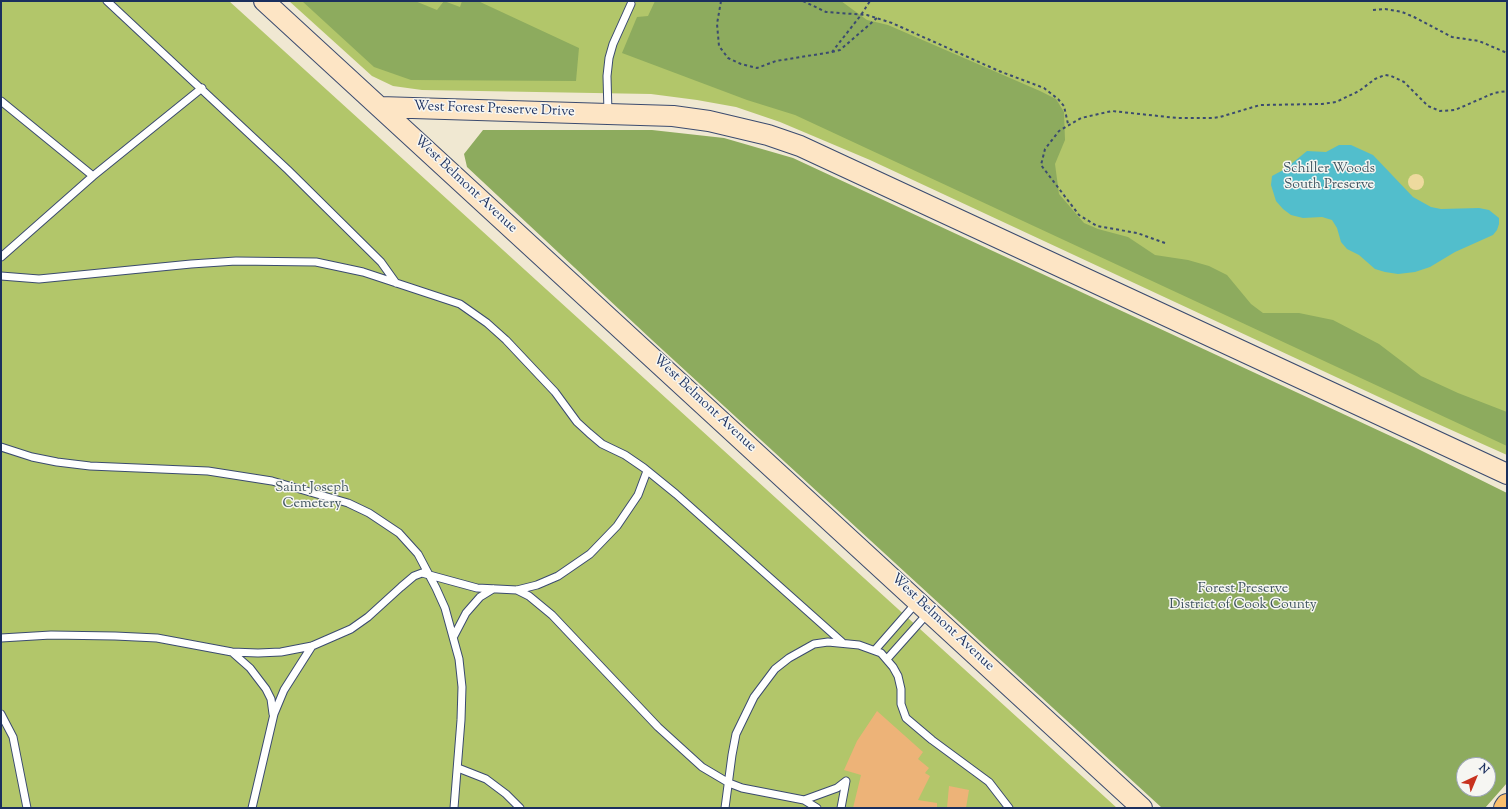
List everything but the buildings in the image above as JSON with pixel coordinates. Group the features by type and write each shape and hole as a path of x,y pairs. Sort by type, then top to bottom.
{"main road":[{"name":"West Belmont Avenue","path":"264,1 1142,808"},
{"name":"West Forest Preserve Drive","path":"380,107 673,116 709,121 741,128 800,146 1507,474"},
{"path":"1504,808 1507,805"}],"lane":[{"path":"107,1 202,88 381,262 396,283"},
{"path":"608,113 607,76 610,58 613,44 631,4"},
{"path":"1,257 93,176 202,88"},
{"path":"1,101 93,176"},
{"path":"1,276 39,279 65,278 162,266 236,262 316,262 338,266 460,304 487,323 528,363 555,392 577,422 588,433 602,444 625,455 676,494 842,642"},
{"path":"1,447 32,457 57,462 90,466 208,471 272,481 318,493 348,503 369,513 399,533 418,554 445,608 454,636 459,659 462,687 458,768 454,808"},
{"path":"1,638 58,635 157,638 232,652 258,653 282,652 312,646 351,629 414,576 422,573 477,588 517,590 537,586 558,576 595,550 617,526 638,495 647,471"},
{"path":"454,636 460,621 466,613 480,597 493,589"},
{"path":"517,590 529,596 552,615 674,742 702,767 729,783 742,788 804,800 817,808"},
{"path":"875,650 924,606"},
{"path":"888,659 924,606"},
{"path":"726,808 736,734 744,715 763,682 775,669 803,648 814,644 842,642 875,650 888,659 898,676 901,689 901,704 906,718 932,740 989,782 1009,808"},
{"path":"252,808 274,714 288,683 312,646"},
{"path":"232,652 250,668 266,689 271,699 274,714"},
{"path":"1,714 13,737 27,808"},
{"path":"458,768 486,779 513,800 520,808"},
{"path":"804,800 837,788 846,781 841,808"},
{"path":"512,808 513,800"}],"path":[{"path":"721,1 717,24 719,46 728,58 741,64 757,68 776,61 840,50 877,18"},
{"path":"803,1 826,12 862,15 877,18 999,71 1044,88 1064,106 1068,124"},
{"path":"832,52 862,15 870,1"},
{"path":"1373,10 1385,8 1402,12 1452,37 1479,41 1507,53"},
{"path":"1165,243 1137,233 1097,226 1079,215 1041,165 1045,149 1059,131 1068,124 1092,115 1112,111 1170,118 1212,118 1260,105 1322,104 1336,102 1375,79 1385,75 1404,82 1428,106 1440,111 1455,110 1494,93 1507,91"}],"green space":[{"name":"Saint Joseph Cemetery","path":"1,1 229,1 1117,808 1,808"},
{"name":"Schiller Woods South Preserve","path":"289,1 1507,1 1507,455 1409,411 870,160 780,122 736,107 651,94 422,90 393,86 372,76"},
{"path":"302,1 415,1 437,10 444,1 460,7 462,1 478,1 579,48 576,81 411,80 374,67"},
{"path":"655,1 841,1 867,20 888,25 1056,99 1064,112 1065,140 1055,164 1059,194 1084,223 1098,229 1128,237 1155,255 1188,260 1209,266 1227,275 1251,304 1263,313 1299,313 1333,320 1379,344 1421,376 1458,393 1507,412 1507,446 795,115 747,100 622,53 637,17 648,16"},
{"name":"Forest Preserve District of Cook County","path":"483,130 652,130 724,138 793,158 1412,446 1507,493 1507,783 1496,796 1496,757 1456,757 1456,797 1495,797 1485,808 1162,808 652,340 467,167 464,154"}],"sand":[{"path":"1413,174 1419,174 1424,179 1422,188 1419,190 1413,190 1408,185 1408,179"}],"water":[{"path":"1339,145 1351,145 1373,155 1413,197 1431,207 1441,209 1479,208 1489,210 1499,218 1497,230 1493,235 1455,252 1430,267 1415,272 1398,274 1375,269 1359,255 1347,249 1341,242 1337,228 1332,220 1322,217 1303,218 1291,215 1283,209 1276,201 1271,185 1272,176 1285,169 1307,151 1326,152"}]}
